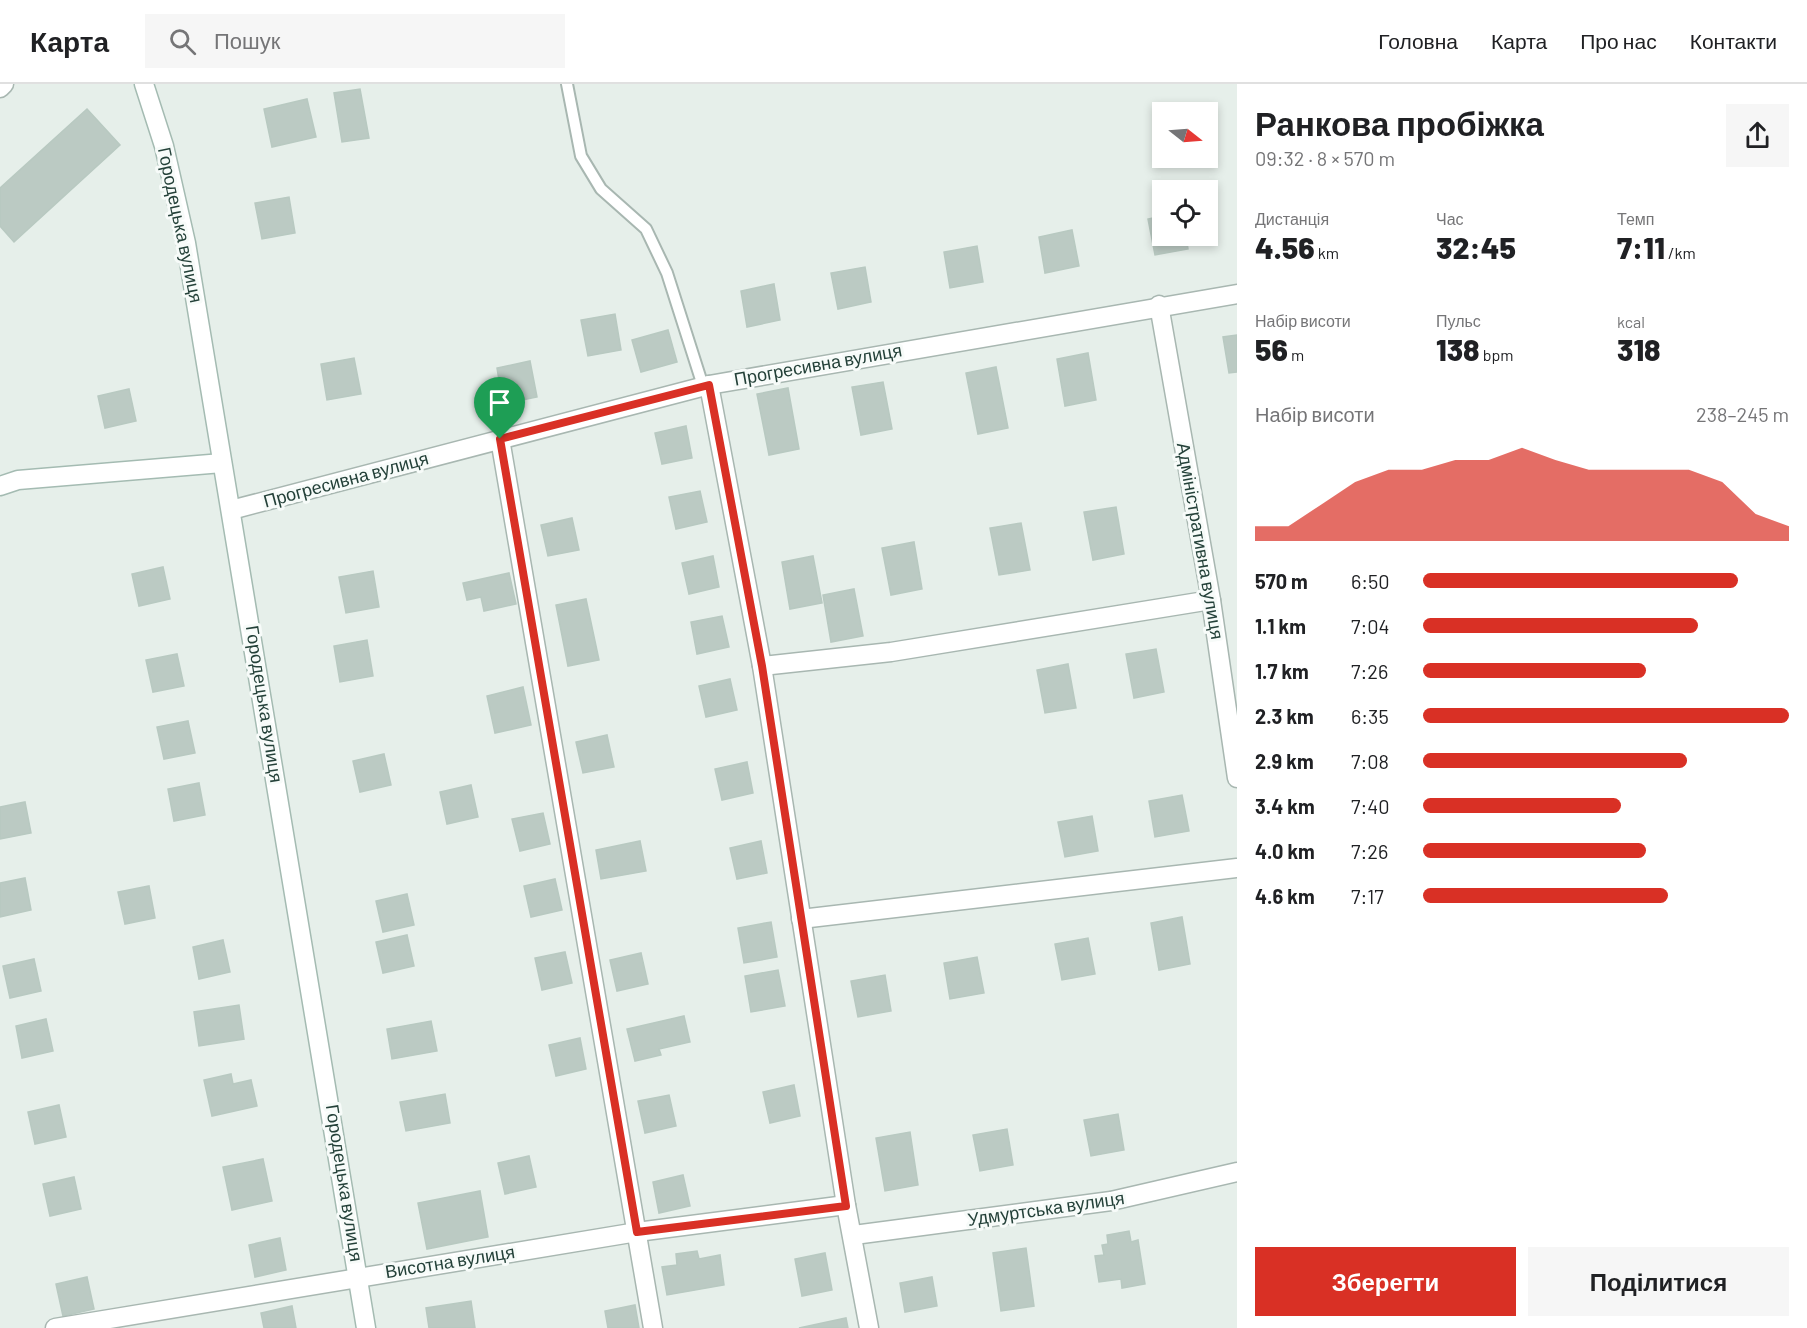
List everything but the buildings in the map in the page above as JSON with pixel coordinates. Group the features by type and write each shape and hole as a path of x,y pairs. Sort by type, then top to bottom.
{"street":[{"path":"0,88 4,84"},
{"name":"Городецька вулиця","path":"144,84 165,146 186,243 366,1328"},
{"name":"Прогресивна вулиця","path":"231,510 706,385 1159,305 1237,294"},
{"name":"Адміністративна вулиця","path":"1159,305 1212,600 1237,778"},
{"path":"706,385 762,666 846,1206 854,1234 869,1328"},
{"path":"500,439 653,1328"},
{"path":"0,486 18,480 222,463"},
{"path":"762,666 891,652 1212,600"},
{"path":"801,919 1237,868"},
{"name":"Удмуртська вулиця","path":"854,1234 1112,1202 1237,1172"},
{"name":"Висотна вулиця","path":"56,1328 359,1276 637,1232 846,1206"}],"lane":[{"path":"567,84 581,156 601,189 646,229 667,273 706,385"}],"route":[{"path":"709,385 762,666 846,1206 637,1232 500,439 709,385"}]}
